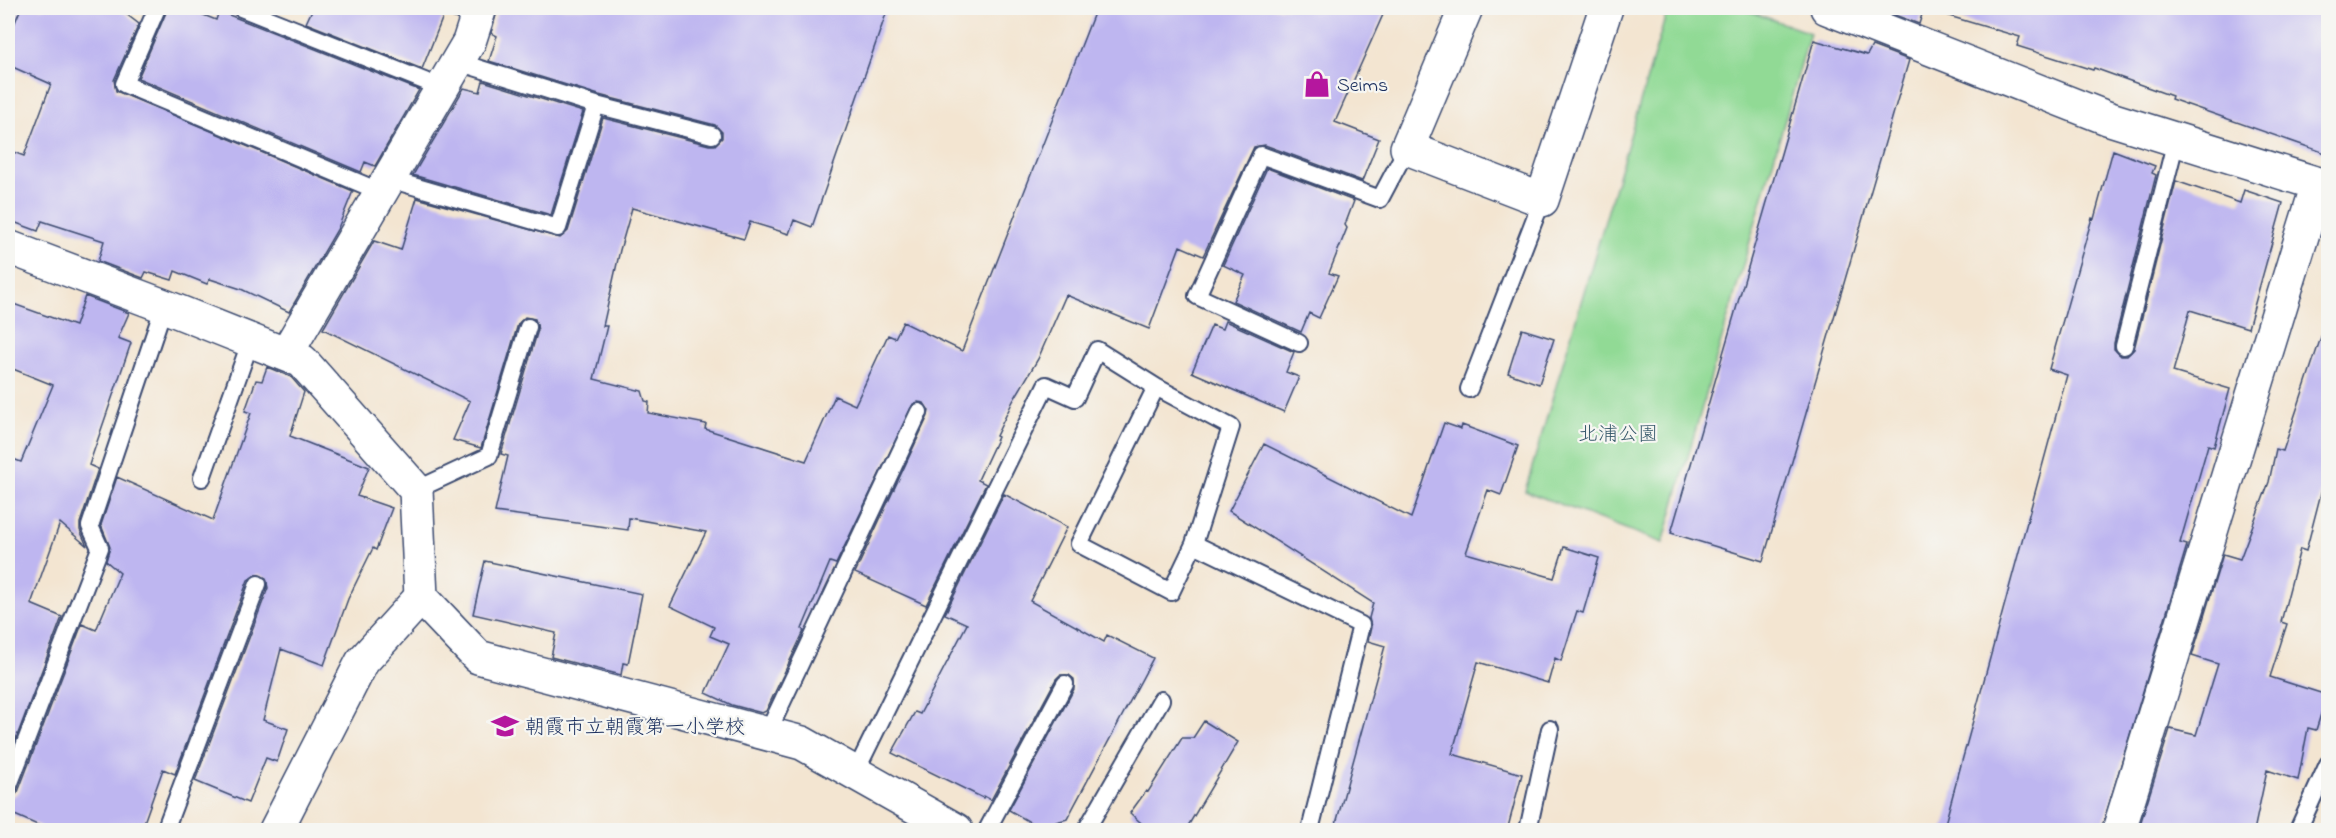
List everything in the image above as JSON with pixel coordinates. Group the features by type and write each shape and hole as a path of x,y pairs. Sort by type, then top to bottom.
{"street":[{"path":"286,354 469,42 480,8"},
{"path":"1466,8 1407,148 1542,200 1606,8"},
{"path":"1827,8 1860,15 2107,118 2323,185 2119,831"},
{"path":"8,247 302,361 416,490 421,597 478,657 802,743 956,831"},
{"path":"276,831 362,662 421,597"}],"lane":[{"path":"157,8 123,84 385,185 558,228 596,105"},
{"path":"241,8 450,75 596,105 712,135"},
{"path":"2124,346 2176,140"},
{"path":"1299,343 1197,296 1261,155 1380,199 1407,148"},
{"path":"1469,389 1542,200"},
{"path":"8,789 100,548 90,526 164,306"},
{"path":"416,490 489,456 528,327"},
{"path":"202,478 251,340"},
{"path":"855,773 1046,385 1075,398 1097,350 1156,387 1231,427 1194,544 1170,592 1079,544 1156,387"},
{"path":"767,734 920,412"},
{"path":"1194,544 1361,626 1310,831"},
{"path":"165,831 258,584"},
{"path":"987,831 1065,684"},
{"path":"1086,831 1161,700"},
{"path":"1528,831 1550,729"},
{"path":"2298,831 2328,764"}],"green space":[{"name":"北浦公園","path":"1668,8 1740,8 1810,33 1663,543 1525,491"}],"building":[{"path":"21,8 118,8 139,24 114,80 116,91 353,191 338,228 289,312 241,289 210,279 207,284 175,271 172,280 146,272 143,278 98,261 104,241 42,221 38,231 8,220 8,150 24,156 51,84 8,65 8,39"},
{"path":"168,8 186,8 216,20 219,11 419,90 375,166 365,162 361,172 138,78"},
{"path":"313,8 460,8 457,19 444,14 422,69 306,23"},
{"path":"498,8 888,8 812,227 794,220 789,234 750,222 744,239 632,208 603,326 607,326 594,379 642,391 645,401 649,402 648,413 706,424 705,429 806,461 835,396 855,405 888,335 895,338 903,322 962,351 1096,8 1386,8 1335,122 1379,139 1362,181 1265,145 1254,147 1203,256 1180,246 1149,329 1066,295 1038,359 1013,401 996,436 998,437 978,480 986,484 926,605 855,573 928,416 929,411 924,403 913,404 836,564 830,562 802,629 804,631 766,711 762,713 732,705 706,693 729,644 710,636 714,627 670,606 706,532 629,518 628,530 495,512 508,456 501,454 538,330 535,319 525,317 518,324 481,448 453,440 470,401 323,329 374,241 401,250 417,198 560,238 568,231 603,118 709,145 715,145 722,138 722,132 715,125 599,95 489,61 497,36 491,33"},
{"path":"1896,8 1924,8 1919,24 1892,14"},
{"path":"1951,8 2328,8 2328,154 2171,99 2172,96 2094,68 2093,70 2017,46 2020,37 1949,16"},
{"path":"1814,40 1867,55 1872,46 1909,60 1763,561 1671,533"},
{"path":"483,81 583,112 551,215 413,175 464,88 480,92"},
{"path":"2113,150 2155,166 2152,173 2156,175 2114,343 2114,349 2121,356 2127,356 2134,349 2176,181 2240,203 2244,190 2283,203 2248,328 2190,310 2173,372 2230,389 2214,447 2208,445 2180,543 2187,545 2101,831 1943,831 2067,375 2049,369"},
{"path":"1267,168 1354,201 1345,225 1347,228 1329,273 1338,276 1319,318 1309,313 1301,332 1233,301 1245,275 1223,265"},
{"path":"85,296 129,313 118,338 131,343 89,465 98,469 80,523 80,530 87,546 60,523 31,604 62,617 8,760 8,457 21,462 53,385 8,367 8,302 75,326"},
{"path":"1225,321 1294,352 1286,372 1299,377 1284,412 1192,372 1212,325 1222,329"},
{"path":"1522,329 1554,339 1539,384 1508,373"},
{"path":"2323,331 2328,332 2328,466 2306,551 2300,549 2281,622 2287,624 2270,677 2327,695 2316,730 2308,728 2298,780 2267,770 2254,831 2138,831 2170,729 2196,735 2218,664 2192,656 2223,554 2240,559 2269,482 2276,449 2283,451"},
{"path":"267,367 291,377 304,392 290,436 369,467 357,496 392,508 376,550 373,548 348,599 324,665 281,649 263,720 288,729 277,762 266,758 248,803 195,781 268,588 266,578 257,574 248,580 175,774 163,769 141,831 51,831 8,812 8,798 18,792 82,624 96,630 120,573 106,561 110,547 101,525 117,477 213,520 251,413 245,411 256,380 262,381"},
{"path":"1444,423 1461,429 1462,425 1518,446 1501,495 1488,490 1466,553 1554,578 1564,547 1599,558 1583,613 1577,611 1561,661 1555,658 1548,683 1478,662 1452,754 1522,774 1507,831 1334,831 1385,646 1368,641 1371,627 1369,618 1373,603 1229,511 1264,444 1411,518"},
{"path":"1004,494 1067,527 1030,601 1104,642 1107,635 1153,658 1067,819 1056,822 1049,831 1045,831 1009,810 1074,689 1074,679 1069,675 1060,675 1056,679 991,800 892,753 915,712 920,714 967,624 945,614"},
{"path":"485,561 642,594 628,664 623,663 621,675 551,657 556,633 473,614"},
{"path":"1204,721 1238,742 1185,831 1150,831 1130,813 1146,791 1148,792 1182,738 1193,738"}],"place":[{"name":"Seims","path":"1317,84"},
{"name":"朝霞市立朝霞第一小学校","path":"505,726"}]}
